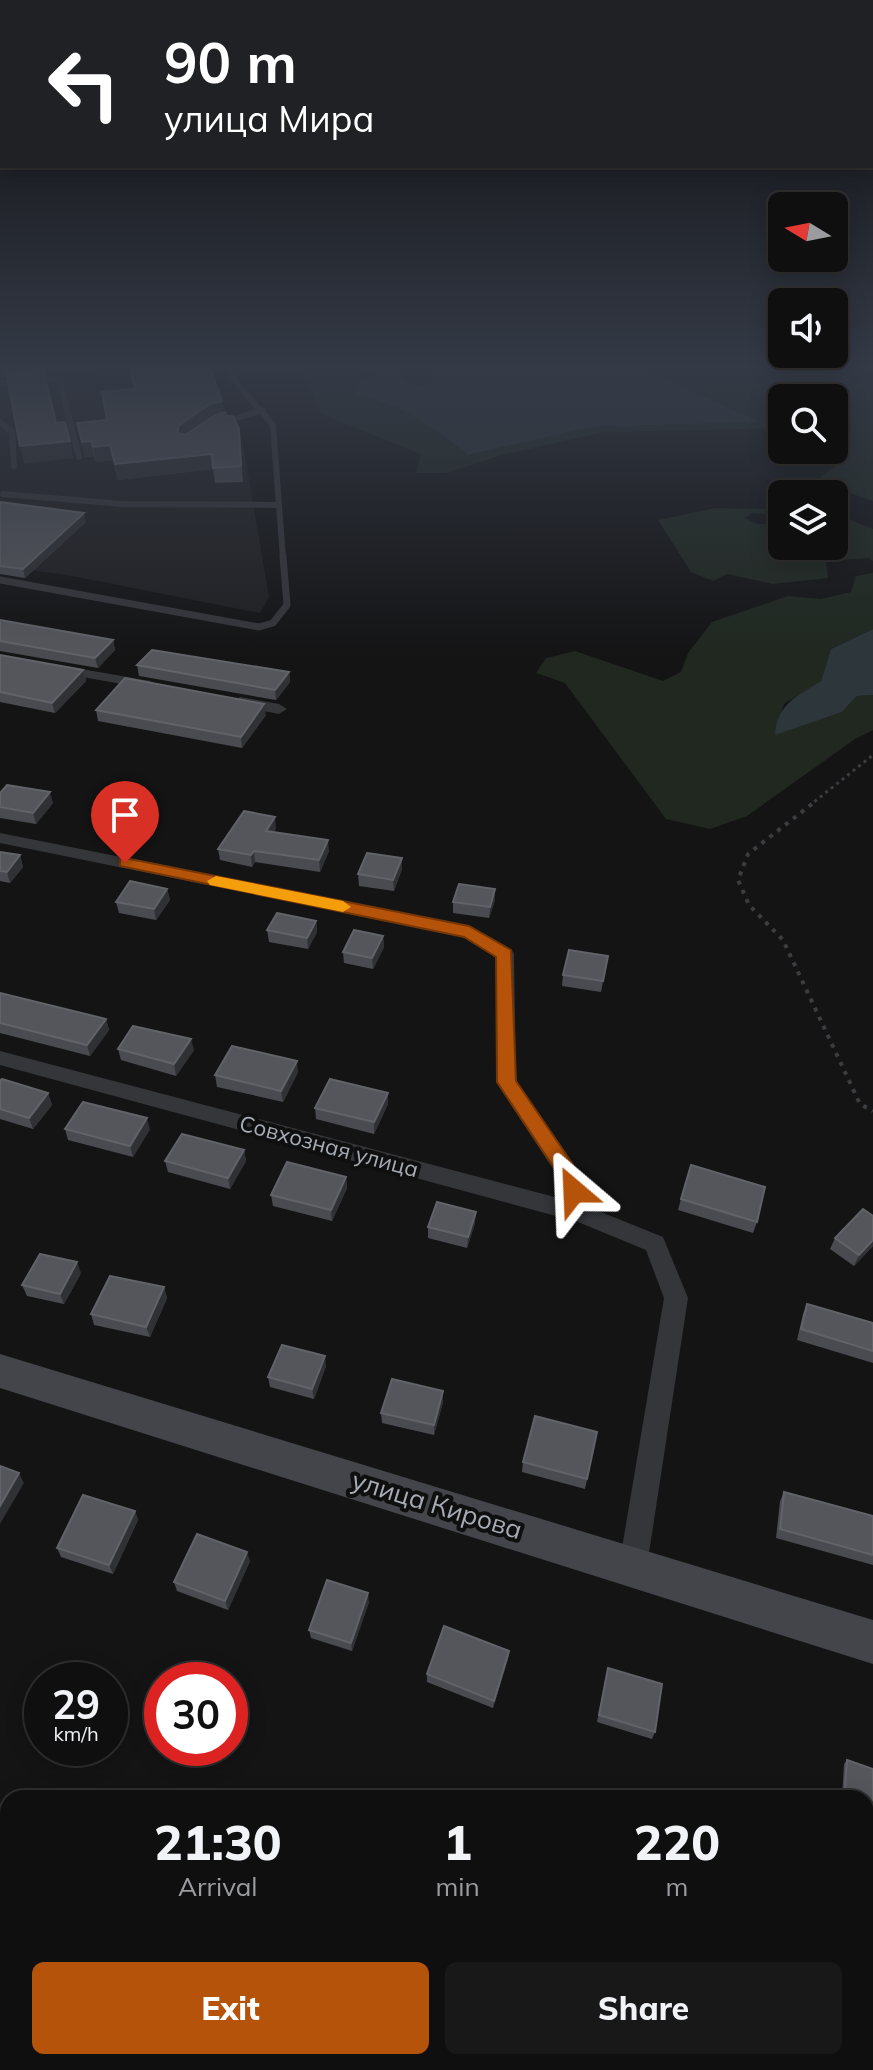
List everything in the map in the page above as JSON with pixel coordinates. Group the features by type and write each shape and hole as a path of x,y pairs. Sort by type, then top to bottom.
{"street":[{"path":"46,667 170,689"},
{"path":"217,697 279,709"},
{"path":"0,838 469,932 505,954 506,1082 565,1169 582,1214"},
{"name":"Совхозная улица","path":"0,1058 582,1214 655,1244 676,1298 633,1566"},
{"name":"улица Кирова","path":"0,1371 873,1642"}],"lane":[{"path":"14,461 14,466"},
{"path":"0,580 259,627 273,623 287,605 276,461"},
{"path":"3,494 123,504 279,505"}],"path":[{"path":"873,755 748,854 738,880 749,905 783,940 860,1104 873,1111"}],"shaded area":[{"path":"0,461 246,461 269,597 260,613 67,575 0,566"},
{"path":"419,461 485,461 446,473 416,473"},
{"path":"848,461 873,461 873,501 848,493 848,480 820,480 821,476 839,464 848,464"},
{"path":"715,508 765,509 765,514 752,513 744,518 757,524 768,524 768,560 840,560 826,561 828,578 773,584 727,574 713,581 691,572 658,520"},
{"path":"848,519 873,529 873,561 869,558 848,559"},
{"path":"873,573 873,629 831,649 821,681 784,704 775,734 842,712 857,696 873,695 873,730 855,739 747,816 710,829 666,819 565,683 536,673 546,658 575,651 663,681 681,672 688,653 712,622 788,596 821,599 851,592 856,576"},
{"path":"873,629 873,695 857,696 842,712 775,735 784,708 821,681 831,649"}],"building":[{"path":"114,461 148,461 115,464"},
{"path":"212,461 241,461 241,466 213,468"},
{"path":"0,502 84,513 23,569 0,566"},
{"path":"0,620 113,640 95,658 0,641"},
{"path":"152,650 289,672 275,690 137,665"},
{"path":"0,655 83,670 52,703 0,692"},
{"path":"125,678 264,704 241,737 96,710"},
{"path":"7,785 50,792 33,813 0,807 0,793"},
{"path":"244,811 275,817 266,831 328,840 319,860 218,849"},
{"path":"0,852 20,855 7,872 0,871"},
{"path":"367,853 402,858 393,880 358,874"},
{"path":"130,881 167,889 154,909 116,902"},
{"path":"459,884 495,889 490,907 453,902"},
{"path":"277,913 316,921 307,938 267,930"},
{"path":"354,930 383,936 372,958 343,952"},
{"path":"569,950 608,956 603,981 563,975"},
{"path":"0,993 106,1019 87,1045 0,1023"},
{"path":"133,1026 191,1039 174,1064 118,1049"},
{"path":"232,1046 297,1061 281,1091 215,1075"},
{"path":"2,1079 48,1093 29,1118 0,1109"},
{"path":"330,1079 388,1093 374,1122 315,1108"},
{"path":"83,1102 147,1118 130,1146 65,1129"},
{"path":"182,1134 244,1150 228,1178 165,1161"},
{"path":"287,1162 346,1177 331,1210 271,1195"},
{"path":"691,1165 765,1187 757,1222 681,1199"},
{"path":"437,1202 476,1212 468,1237 428,1227"},
{"path":"863,1209 873,1216 873,1240 859,1255 835,1238"},
{"path":"40,1254 77,1262 60,1294 22,1285"},
{"path":"110,1276 164,1287 146,1327 91,1314"},
{"path":"807,1304 873,1323 873,1351 801,1329"},
{"path":"282,1345 325,1356 312,1389 268,1377"},
{"path":"392,1379 443,1391 434,1425 381,1413"},
{"path":"535,1416 597,1432 587,1479 523,1462"},
{"path":"0,1466 19,1473 0,1506"},
{"path":"784,1492 873,1516 873,1555 780,1529"},
{"path":"83,1495 135,1511 109,1565 57,1548"},
{"path":"197,1534 247,1552 225,1601 174,1582"},
{"path":"327,1580 368,1593 351,1643 309,1630"},
{"path":"444,1626 509,1651 494,1701 427,1674"},
{"path":"608,1668 662,1684 655,1732 599,1715"},
{"path":"847,1760 873,1769 873,1790 845,1790"}],"slow traffic":[{"path":"216,881 343,907"}],"route":[{"path":"125,863 469,932 505,954 506,1082 565,1169 574,1191"}]}
